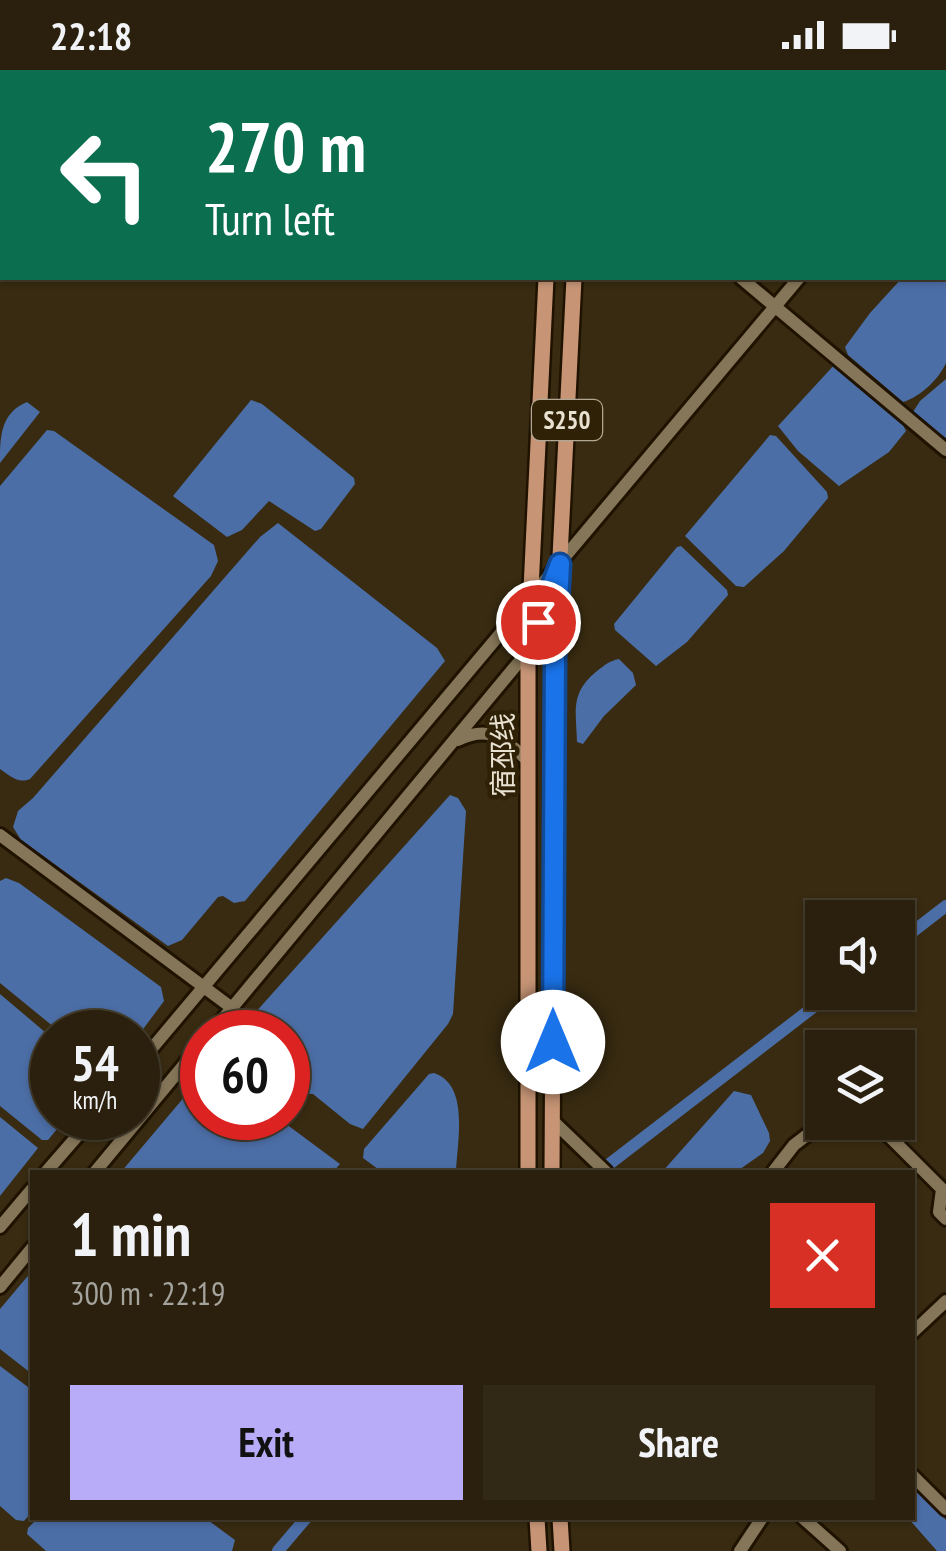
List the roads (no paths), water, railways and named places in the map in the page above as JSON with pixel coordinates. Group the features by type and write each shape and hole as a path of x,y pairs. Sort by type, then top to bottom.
{"main road":[{"name":"宿邳线","path":"528,1170 528,651 546,280"},
{"name":"宿邳线","path":"552,1170 555,656 574,280"},
{"path":"537,1520 539,1551"},
{"path":"560,1520 562,1551"}],"street":[{"path":"744,280 946,450"},
{"path":"160,1039 797,280"},
{"path":"0,835 232,1008 528,651 560,564"},
{"path":"451,743 474,732 487,732 510,744 528,761"},
{"path":"97,1170 180,1070"},
{"path":"552,1120 604,1170"},
{"path":"775,1170 805,1137"},
{"path":"48,1170 74,1140"},
{"path":"893,1140 942,1189 939,1212 946,1219"},
{"path":"0,1227 30,1191"},
{"path":"0,1287 30,1250"},
{"path":"915,1330 946,1301"},
{"path":"915,1478 946,1509"},
{"path":"740,1551 754,1520"},
{"path":"805,1520 840,1551"}],"water":[{"path":"900,280 946,280 946,363 928,387 903,402 848,355 845,347"},
{"path":"836,363 906,431 889,452 839,486 798,451 778,426"},
{"path":"946,379 946,438 934,433 913,412"},
{"path":"251,400 262,404 354,478 355,484 321,529 315,531 269,501 242,530 227,537 173,496"},
{"path":"27,402 40,412 0,463 1,436 7,420"},
{"path":"47,430 54,431 214,545 218,561 211,576 30,779 22,781 0,769 0,486"},
{"path":"770,435 776,436 827,492 828,498 784,551 744,587 736,586 685,536"},
{"path":"278,523 437,648 445,661 245,901 234,903 218,897 182,940 168,946 21,840 13,827 18,811 260,537"},
{"path":"681,546 728,595 687,642 656,666 615,630 614,624"},
{"path":"619,659 633,673 636,685 604,716 583,744 577,742 576,703 582,687 602,667"},
{"path":"450,795 458,798 466,811 453,1014 363,1129 350,1124 310,1094 310,1010 258,1010"},
{"path":"6,878 19,883 161,987 164,1001 157,1010 33,1010 0,983 0,881"},
{"path":"0,994 30,1019 30,1130 0,1106"},
{"path":"429,1074 445,1079 457,1102 456,1170 379,1170 363,1158 364,1149"},
{"path":"734,1091 751,1095 769,1133 770,1141 763,1153 739,1170 664,1170"},
{"path":"180,1102 180,1140 308,1140 340,1164 335,1170 123,1170 148,1140 160,1140 160,1126"},
{"path":"0,1117 38,1148 0,1196"},
{"path":"30,1273 30,1372 0,1349 0,1309"},
{"path":"0,1366 30,1388 30,1514 24,1521 16,1520 0,1506"},
{"path":"915,1492 946,1520 946,1551 937,1551 910,1520 915,1520"},
{"path":"36,1520 208,1520 235,1540 232,1551 46,1551 27,1534"}],"waterway":[{"path":"915,930 946,906"},
{"path":"602,1170 810,1010"},
{"path":"278,1551 304,1520"}]}
